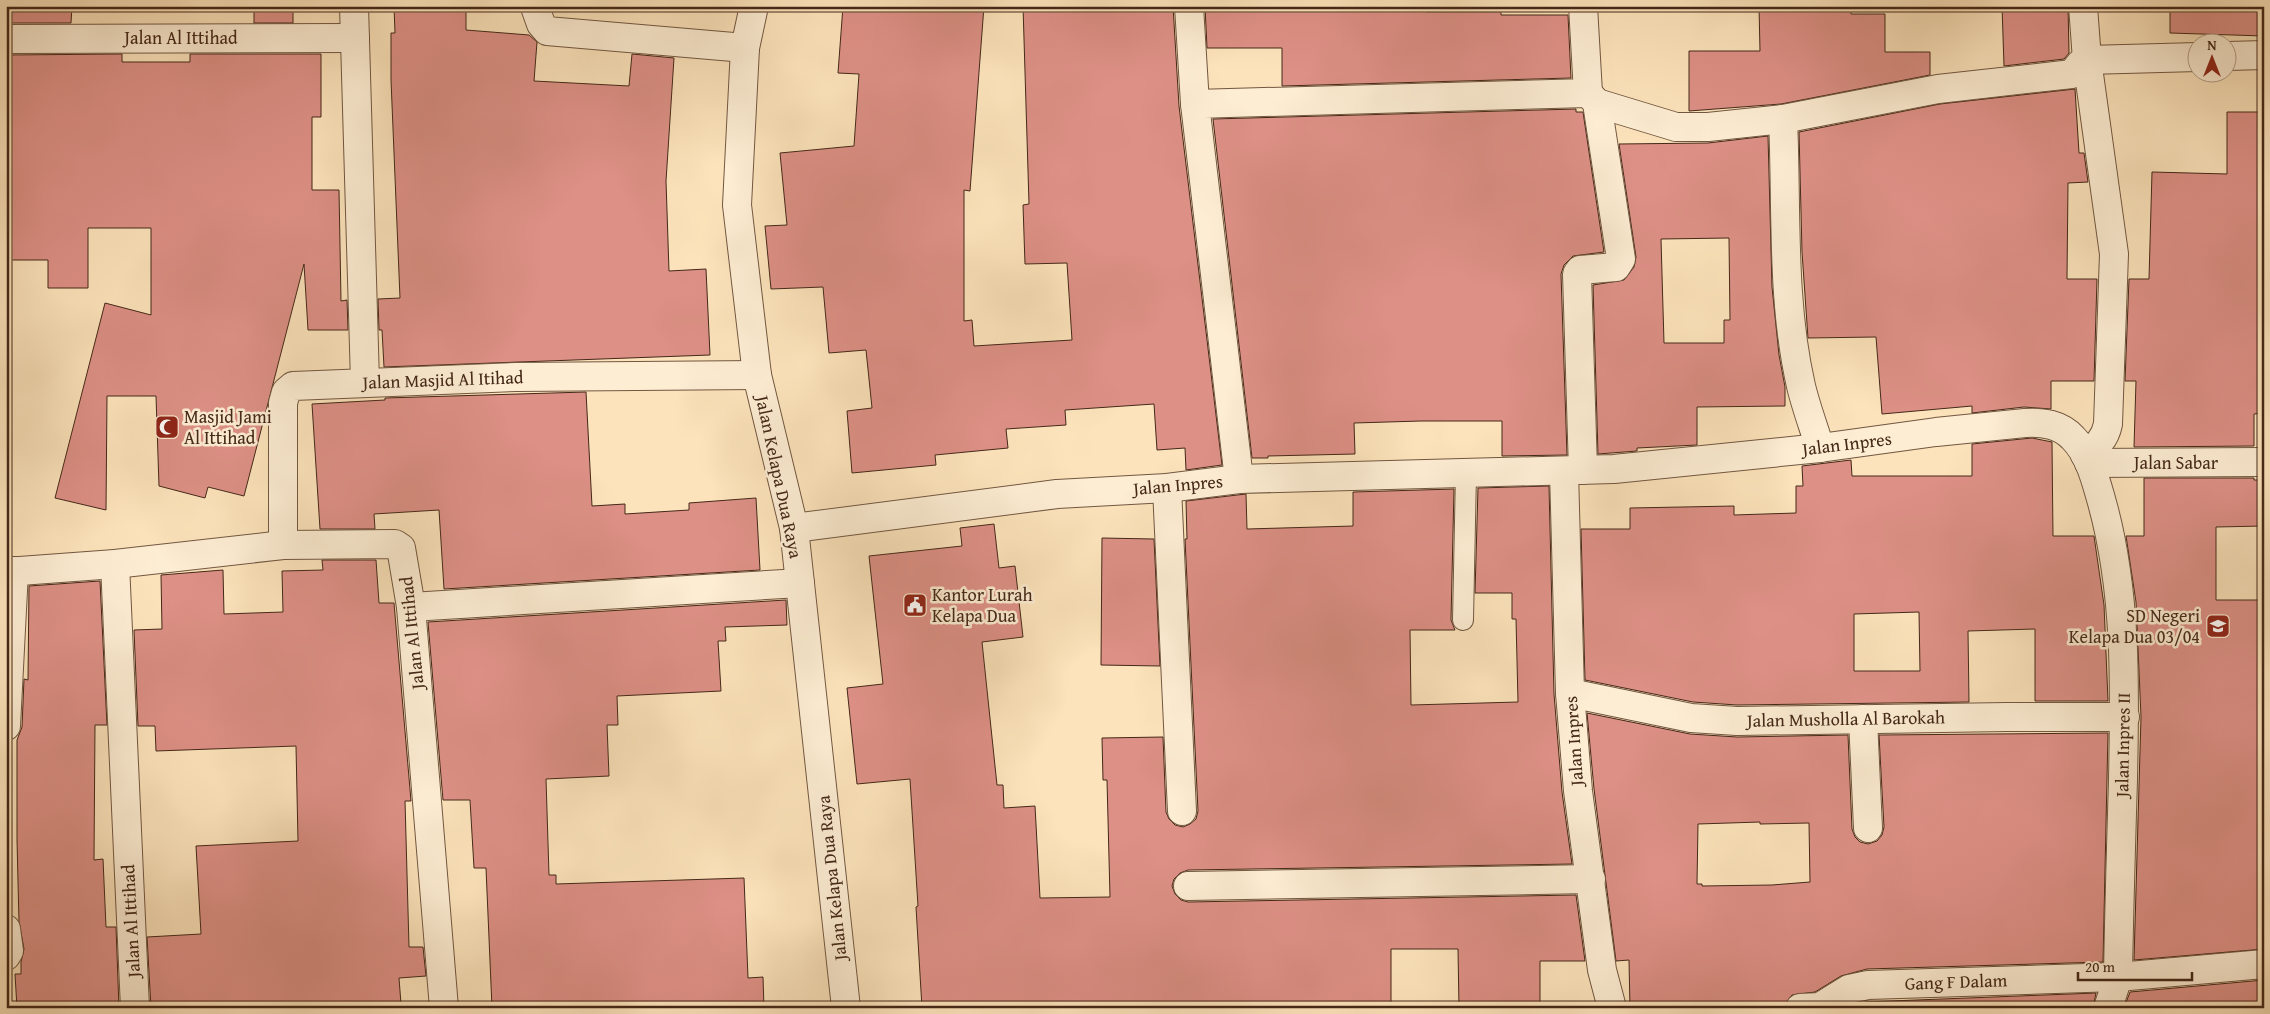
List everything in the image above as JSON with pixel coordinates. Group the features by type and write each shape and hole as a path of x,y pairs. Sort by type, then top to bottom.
{"street":[{"path":"354,6 365,382"},
{"name":"Jalan Kelapa Dua Raya","path":"754,6 746,48 737,205 757,375 794,528 846,1008"},
{"path":"1189,6 1195,104 1239,479"},
{"path":"1574,470 1577,274 1580,270 1616,267 1621,259 1593,98 1583,6"},
{"path":"2083,6 2087,60 2114,254 2108,424 2106,434 2090,467"},
{"path":"535,7 541,24 547,31 746,48"},
{"name":"Jalan Al Ittihad","path":"6,39 355,38"},
{"path":"2238,56 2264,55"},
{"path":"1195,104 1593,98 1676,127 1708,127 1783,119 1938,89 2072,74 2080,64 2087,60 2188,57"},
{"path":"1783,119 1786,252 1792,330 1801,385 1820,448"},
{"name":"Jalan Masjid Al Itihad","path":"283,545 283,403 286,392 293,386 516,377 757,375"},
{"name":"Jalan Inpres","path":"794,528 1057,494 1167,488 1239,479 1614,469 1820,448 1936,432 2039,422 2056,425 2073,437 2090,467"},
{"name":"Jalan Sabar","path":"2090,467 2264,462"},
{"name":"Jalan Inpres II","path":"2090,467 2111,534 2118,575 2125,717 2118,977 2108,1008"},
{"name":"Jalan Inpres","path":"1574,470 1570,693 1578,791 1602,970 1612,1008"},
{"path":"1167,488 1182,811"},
{"name":"Jalan Al Ittihad","path":"10,572 115,564 283,545 395,544 401,548 412,607 444,1008"},
{"name":"Jalan Al Ittihad","path":"115,564 135,1008"},
{"path":"6,726 10,572"},
{"path":"412,607 800,583"},
{"name":"Jalan Musholla Al Barokah","path":"1570,693 1691,718 1738,721 2125,717"},
{"path":"1863,719 1868,828"},
{"path":"1188,886 1591,879"},
{"path":"6,929 9,951 6,956"},
{"name":"Gang F Dalam","path":"1800,1008 1820,1007 1849,989 1868,985 2118,977 2264,964"}],"lane":[{"path":"1463,620 1466,473"}],"building":[{"path":"6,6 72,6 71,23 6,23"},
{"path":"254,6 293,6 293,23 254,23"},
{"path":"394,6 466,6 466,30 529,35 537,42 534,81 629,86 632,54 674,58 666,181 669,271 706,269 710,355 384,367 382,330 379,330 378,299 400,298 391,80 391,33 395,33"},
{"path":"843,6 984,6 970,191 964,190 964,321 972,320 974,346 1072,340 1067,263 1025,264 1023,205 1029,204 1023,6 1173,6 1179,106 1222,465 1186,470 1185,448 1157,450 1154,404 1065,410 1066,425 1006,429 1008,448 935,455 936,465 852,473 847,411 872,408 866,350 829,353 823,287 771,289 765,226 787,225 780,153 854,146 859,74 838,73"},
{"path":"1205,6 1426,6 1426,12 1501,12 1501,15 1568,15 1571,78 1282,86 1282,48 1207,48"},
{"path":"1759,6 1851,6 1851,14 1885,14 1885,52 1930,52 1930,75 1781,104 1689,111 1689,51 1760,51"},
{"path":"2002,6 2068,6 2069,53 2064,59 2004,66"},
{"path":"2170,6 2264,6 2264,36 2238,35 2238,32 2170,33"},
{"path":"122,54 122,62 190,62 190,54 321,54 321,117 312,117 312,190 339,190 341,301 347,300 348,330 308,330 304,264 244,496 208,487 205,498 159,486 156,396 107,396 106,510 55,498 105,303 151,315 151,228 88,228 88,288 48,288 48,260 6,260 6,55"},
{"path":"2075,89 2079,153 2084,153 2088,182 2068,183 2067,279 2097,279 2094,381 2051,381 2051,409 2024,407 1972,413 1972,406 1882,414 1876,337 1808,338 1802,252 1799,132 1940,104"},
{"path":"1576,109 1576,112 1583,112 1604,252 1573,256 1564,265 1561,274 1567,455 1502,456 1502,421 1421,421 1354,423 1355,454 1252,458 1213,119"},
{"path":"2227,112 2264,112 2264,413 2254,414 2254,446 2134,447 2136,381 2125,381 2129,279 2149,279 2152,172 2227,174"},
{"path":"1768,136 1772,287 1779,355 1785,387 1785,406 1697,407 1697,445 1637,448 1637,451 1598,454 1593,285 1624,280 1634,267 1636,257 1619,144 1708,143","holes":["1729,238 1730,320 1724,320 1724,343 1664,343 1661,239"]},
{"path":"586,392 592,506 625,504 625,514 689,510 689,503 756,498 760,570 444,589 439,510 374,514 375,529 320,529 312,404 385,400 385,398"},
{"path":"2032,438 2052,442 2053,536 2094,536 2104,605 2108,701 2035,701 2035,629 1968,631 1969,702 1737,705 1693,702 1585,680 1581,529 1630,529 1630,508 1734,506 1734,515 1796,513 1796,486 1803,486 1802,466 1851,460 1852,476 1972,476 1972,444","holes":["1919,612 1920,671 1854,671 1854,614"]},
{"path":"2144,478 2254,478 2254,480 2264,480 2264,526 2216,527 2216,600 2264,600 2264,949 2134,960 2141,717 2136,602 2126,536 2144,536"},
{"path":"1549,486 1554,694 1562,792 1572,864 1188,870 1180,873 1174,879 1172,886 1175,894 1181,900 1188,902 1576,895 1585,961 1540,961 1540,1008 1459,1008 1458,949 1391,949 1391,1008 1207,1008 1207,1006 922,1008 910,779 857,784 847,688 883,684 869,556 962,546 960,528 994,524 999,568 1015,566 1023,637 982,642 997,785 1003,785 1004,808 1035,806 1040,898 1110,897 1107,780 1103,780 1102,738 1163,737 1166,812 1169,819 1175,825 1183,827 1196,819 1198,811 1185,539 1187,539 1186,501 1246,494 1247,529 1353,526 1353,492 1454,489 1451,620 1455,630 1410,630 1411,705 1518,702 1516,619 1512,619 1512,593 1475,593 1478,488"},
{"path":"1102,538 1154,539 1160,666 1101,665"},
{"path":"322,560 376,560 379,603 394,603 411,801 405,801 409,947 423,947 426,976 399,978 401,1004 336,1008 151,1008 147,937 201,934 196,846 298,841 296,746 156,751 155,726 138,726 134,630 162,629 161,575 223,570 224,614 283,612 282,571 323,570"},
{"path":"100,581 107,725 95,725 94,860 103,859 106,927 116,927 119,1008 17,1008 15,974 21,974 24,949 19,922 17,740 22,727 24,679 28,680 29,586"},
{"path":"786,600 787,625 725,627 726,641 718,641 721,691 617,696 618,725 607,725 609,776 546,779 549,875 556,875 556,884 744,878 748,978 763,977 764,1008 492,1008 486,868 474,868 470,800 443,800 428,622"},
{"path":"1587,713 1690,734 1737,737 1848,735 1852,829 1855,837 1860,842 1868,844 1877,841 1882,835 1884,827 1879,735 2108,733 2103,962 1867,969 1841,976 1815,992 1792,995 1786,1003 1776,1003 1776,1006 1630,1008 1629,960 1616,961 1594,789","holes":["1760,822 1760,824 1809,823 1810,882 1772,885 1702,886 1702,884 1697,884 1698,824"]},
{"path":"2264,980 2264,1004 2252,1004 2252,1008 2124,1008 2130,992"},
{"path":"2096,993 2093,1008 1873,1007 1872,1002 1865,1002"}],"place":[{"name":"Masjid Jami Al Ittihad","path":"167,427"},
{"name":"Kantor Lurah Kelapa Dua","path":"915,605"},
{"name":"SD Negeri Kelapa Dua 03/04","path":"2218,626"}]}
